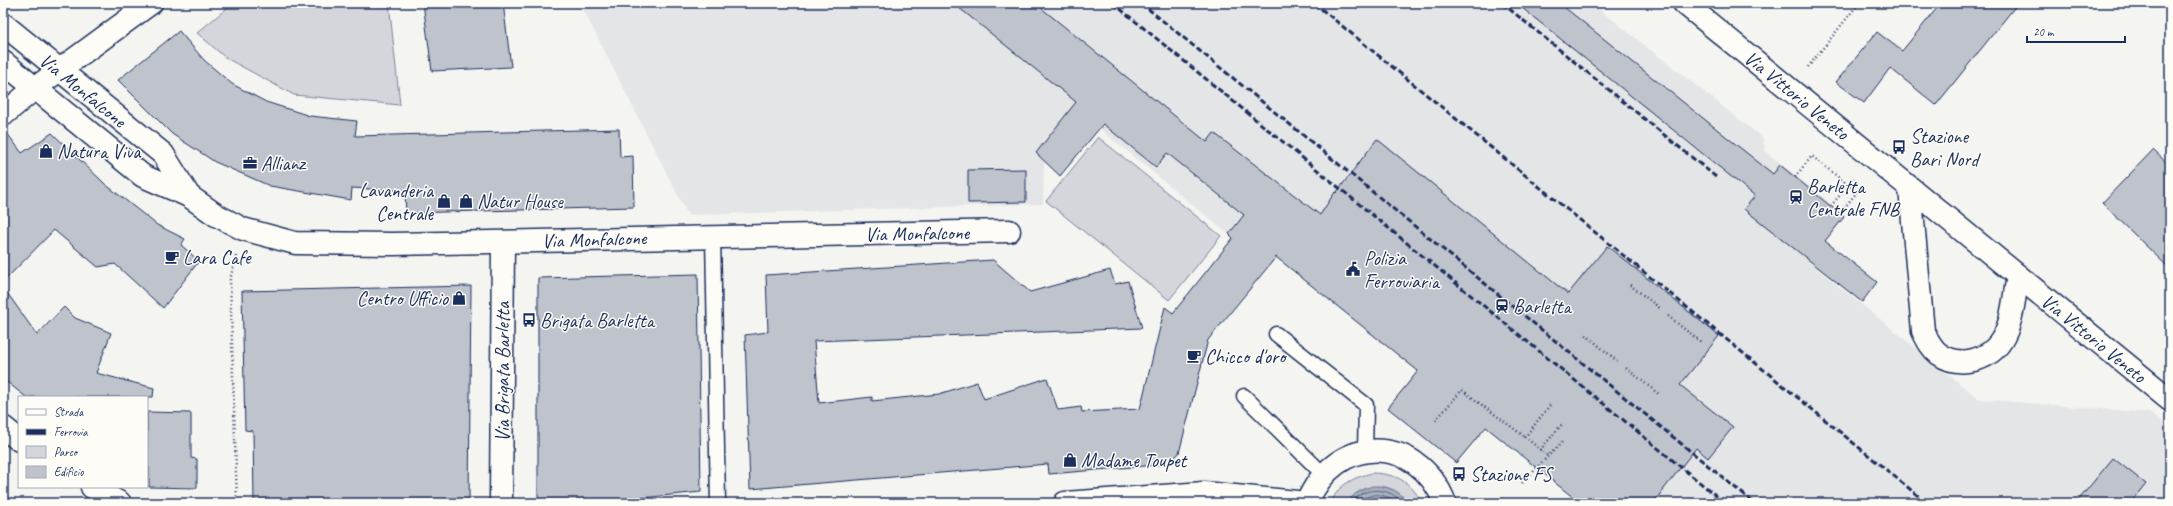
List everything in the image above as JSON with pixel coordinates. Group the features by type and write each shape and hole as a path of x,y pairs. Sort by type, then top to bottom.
{"street":[{"path":"3,115 35,88 151,3"},
{"name":"Via Vittorio Veneto","path":"1684,3 2170,398"},
{"name":"Via Monfalcone","path":"3,24 163,154 189,196"},
{"path":"3,105 10,82 6,64"},
{"name":"Via Monfalcone","path":"6,64 143,176 189,196 216,215 243,229 295,243 393,244 713,236 1009,231"},
{"name":"Via Vittorio Veneto","path":"1910,188 1923,331 1929,344 1939,354 1951,359 1965,362 1979,360 1992,352 2002,341 2007,327 2018,276"},
{"name":"Via Brigata Barletta","path":"501,503 503,242"},
{"path":"3,427 18,439"},
{"path":"1065,503 1204,493 1307,503 1323,474 1342,459 1365,451 1386,451 1407,458 1425,470 1438,487 1445,503"},
{"path":"94,488 120,503"}],"lane":[{"path":"713,236 718,503"},
{"path":"1276,334 1366,405 1365,451"},
{"path":"1244,396 1323,474"}],"path":[{"path":"1808,67 1859,3"},
{"path":"1795,177 1812,156 1857,192 1840,213"},
{"path":"1831,206 1848,185"},
{"path":"237,503 230,280 243,229"},
{"path":"1630,285 1661,310"},
{"path":"1668,316 1701,342"},
{"path":"1586,335 1617,361"},
{"path":"1626,368 1660,395"},
{"path":"1436,420 1462,390 1547,455"},
{"path":"1525,437 1550,405"},
{"path":"1540,450 1563,423"},
{"path":"1522,483 1547,455 1562,442"}],"shaded area":[{"path":"580,3 1591,3 1763,138 1765,151 1846,216 1809,262 1979,399 2151,413 2170,428 2170,503 1580,503 1486,427 1456,463 1388,408 1417,371 1282,262 1274,259 1240,231 1233,238 1100,129 1067,135 1044,164 1043,204 688,215"}],"green space":[{"path":"233,3 389,3 400,105 294,95 226,58 197,33"},
{"path":"1098,137 1221,236 1169,300 1046,201"},
{"path":"1372,473 1389,475 1402,480 1413,489 1422,503 1408,503 1402,495 1394,490 1378,486 1361,490 1347,503 1331,503 1338,491 1348,482"}],"water":[{"path":"1372,486 1388,488 1397,492 1408,503 1347,503 1355,494"}],"building":[{"path":"423,3 503,3 511,67 432,71"},
{"path":"953,3 1035,3 1207,142 1214,133 1320,215 1335,192 1336,193 1377,139 1568,294 1607,246 1719,336 1680,385 1733,427 1708,458 1696,448 1653,503 1580,503 1486,427 1456,463 1388,408 1418,371 1276,257 1208,340 1179,453 1169,464 1049,474 1048,464 750,489 745,335 768,332 766,275 993,260 1030,292 1110,270 1115,284 1128,281 1142,328 814,341 819,403 872,397 872,401 939,394 977,382 984,399 1047,378 1058,410 1081,407 1082,412 1140,409 1165,307 1173,313 1233,238 1229,234 1244,215 1167,153 1156,167 1103,124 1060,176 1036,153 1076,102"},
{"path":"1516,3 1559,3 1773,174 1780,165 1844,217 1825,241 1877,282 1862,302 1744,209 1755,196"},
{"path":"1941,3 2018,3 1936,105 1890,68 1864,103 1836,82 1877,32 1902,51"},
{"path":"179,31 204,60 232,84 266,102 310,116 357,121 355,136 619,129 620,157 633,156 634,207 406,213 405,191 352,188 351,200 270,186 215,162 172,134 118,80"},
{"path":"3,128 22,153 52,133 105,184 157,225 185,239 181,245 199,261 163,308 115,264 98,267 54,230 3,282"},
{"path":"2153,150 2170,166 2170,269 2102,203"},
{"path":"1026,169 1026,202 968,203 968,170"},
{"path":"698,274 701,492 621,500 621,503 538,503 538,278"},
{"path":"471,286 469,503 254,503 253,431 245,430 242,291"},
{"path":"3,287 37,335 64,307 75,318 111,333 96,373 154,388 153,397 25,396 3,379"},
{"path":"148,412 191,413 191,458 197,459 197,488 149,487"},
{"path":"2113,458 2146,484 2131,503 2076,503"}],"railway":[{"path":"1113,3 1725,503"},
{"path":"1141,3 1754,503"},
{"path":"1314,3 1927,503"},
{"path":"1502,3 1716,177"}],"place":[{"name":"Stazione Bari Nord","path":"1899,147"},
{"name":"Natura Viva","path":"46,151"},
{"name":"Allianz","path":"250,163"},
{"name":"Barletta Centrale FNB","path":"1796,197"},
{"name":"Lavanderia Centrale","path":"444,201"},
{"name":"Natur House","path":"466,201"},
{"name":"Lara Cafe","path":"172,257"},
{"name":"Polizia Ferroviaria","path":"1353,269"},
{"name":"Centro Ufficio","path":"459,298"},
{"name":"Barletta","path":"1502,306"},
{"name":"Brigata Barletta","path":"529,320"},
{"name":"Chicco d'oro","path":"1194,356"},
{"name":"Madame Toupet","path":"1070,460"},
{"name":"Stazione FS","path":"1459,474"}]}
